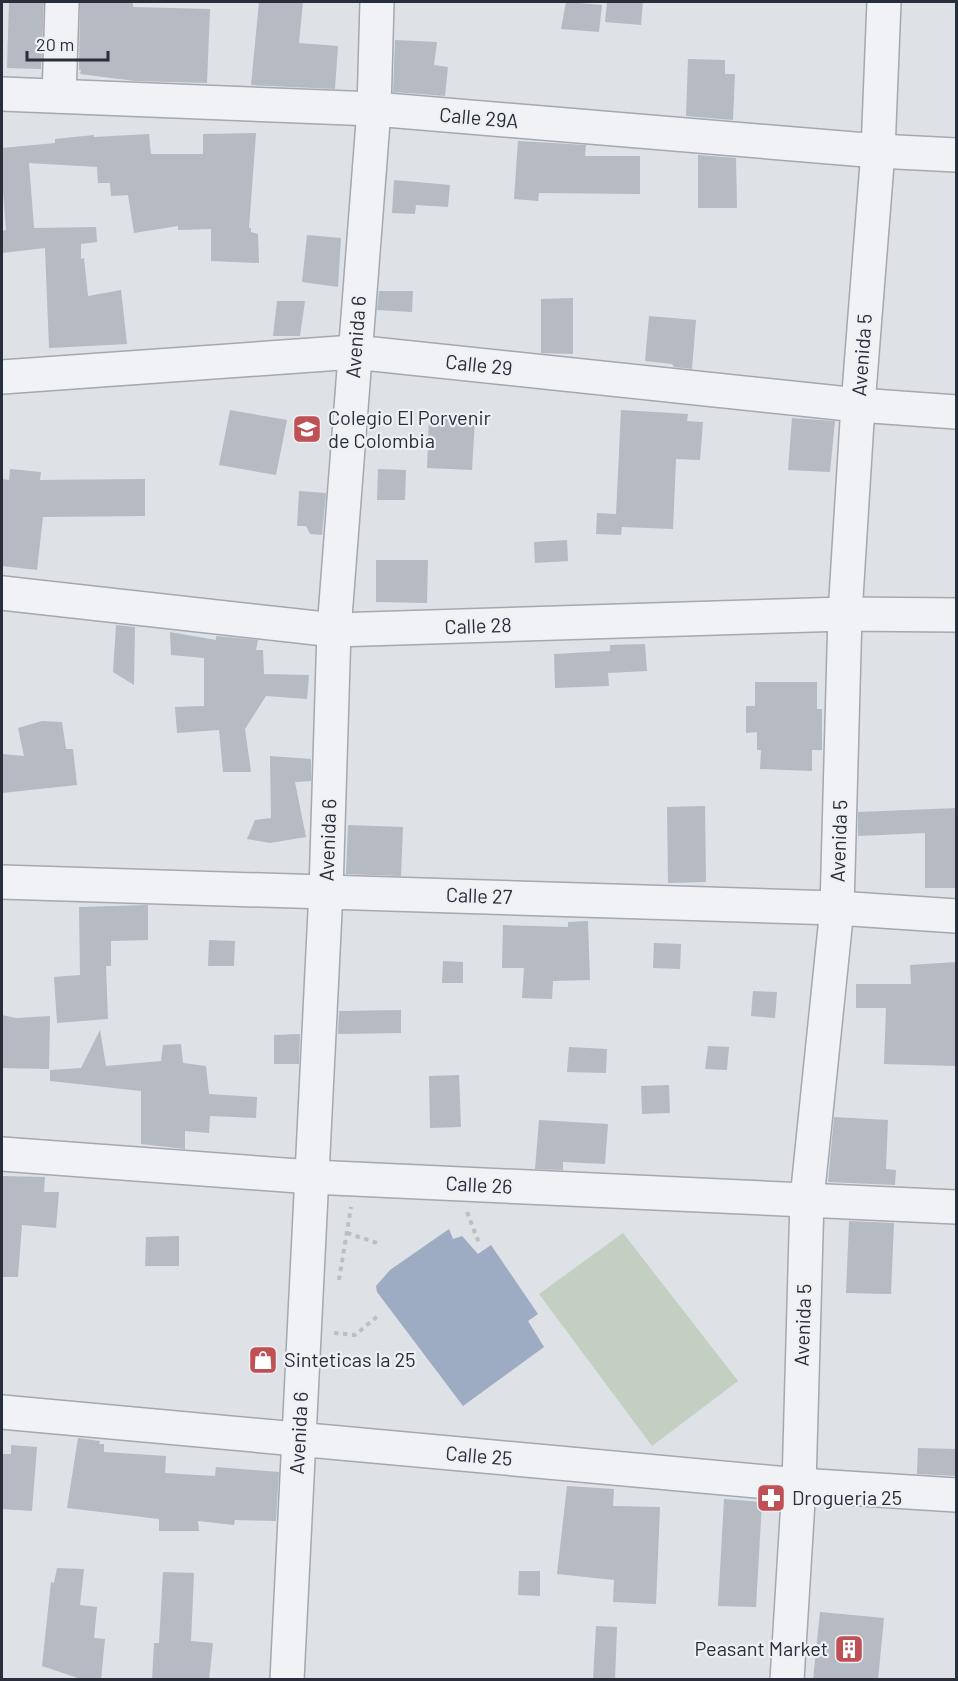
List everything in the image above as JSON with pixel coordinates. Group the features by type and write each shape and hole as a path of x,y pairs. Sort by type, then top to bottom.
{"street":[{"name":"Avenida 6","path":"287,1680 326,891 334,630 374,109 377,2"},
{"name":"Avenida 5","path":"787,1680 799,1485 807,1199 837,908 845,614 858,405 878,151 884,2"},
{"path":"59,96 62,4"},
{"name":"Calle 29A","path":"2,94 374,109 878,151 957,155"},
{"name":"Calle 29","path":"2,377 354,352 858,405 957,412"},
{"name":"Calle 28","path":"2,593 334,630 845,614 957,615"},
{"name":"Calle 27","path":"2,882 837,908 957,916"},
{"name":"Calle 26","path":"2,1154 312,1177 957,1207"},
{"name":"Calle 25","path":"2,1412 799,1485 957,1495"}],"path":[{"path":"336,1290 355,1179"},
{"path":"347,1233 380,1244"},
{"path":"332,1328 335,1334 355,1335 380,1315"}],"green space":[{"path":"623,1233 738,1381 652,1446 539,1294"}],"water":[{"path":"449,1229 453,1239 462,1236 478,1254 491,1245 538,1314 528,1321 544,1347 463,1406 377,1292 376,1286 390,1270"}],"building":[{"path":"9,2 44,2 41,69 7,68"},
{"path":"80,2 133,2 133,7 210,9 207,83 135,81 80,74"},
{"path":"259,2 303,2 299,43 338,46 335,89 251,85"},
{"path":"566,2 602,5 599,32 561,29"},
{"path":"607,2 643,2 641,25 605,22"},
{"path":"395,40 437,42 434,65 448,67 445,96 393,92"},
{"path":"688,59 725,60 725,74 735,74 733,120 686,116"},
{"path":"256,133 249,228 251,232 258,234 259,263 211,261 211,229 178,230 178,226 134,233 128,195 111,196 110,183 98,183 97,167 29,163 34,228 96,227 97,242 81,244 81,259 84,258 88,296 121,290 127,344 49,348 45,248 2,253 2,231 6,230 2,148 55,143 55,139 94,135 94,137 149,134 151,154 203,154 203,134"},
{"path":"518,141 586,145 585,156 640,156 640,194 539,193 538,201 514,199"},
{"path":"698,155 736,158 737,208 698,208"},
{"path":"394,180 450,185 448,207 416,205 415,214 392,213"},
{"path":"307,235 341,238 338,287 302,282"},
{"path":"379,291 413,291 412,312 377,310"},
{"path":"573,298 573,354 541,353 541,299"},
{"path":"277,301 305,301 300,336 273,336"},
{"path":"649,316 696,320 692,369 645,361"},
{"path":"230,410 287,420 276,475 219,465"},
{"path":"621,410 688,414 687,421 703,422 700,460 676,459 673,529 622,527 621,535 596,534 597,513 616,514"},
{"path":"429,417 475,419 472,470 427,468"},
{"path":"792,418 835,421 830,472 788,470"},
{"path":"10,469 41,472 40,480 145,479 145,516 43,517 37,570 2,566 2,479 9,480"},
{"path":"378,469 406,470 405,500 377,500"},
{"path":"299,491 326,493 322,535 310,534 306,526 297,526"},
{"path":"567,540 568,561 535,563 534,542"},
{"path":"376,560 428,560 427,603 376,602"},
{"path":"116,625 135,627 134,685 113,672"},
{"path":"170,632 216,640 216,636 258,640 256,650 263,650 264,674 309,675 307,699 266,696 245,729 251,772 223,772 219,730 177,733 175,707 204,706 204,658 171,655"},
{"path":"645,644 647,671 608,673 609,686 555,688 554,654 610,651 610,645"},
{"path":"755,682 817,682 817,709 822,709 822,750 812,750 812,771 760,769 761,750 757,750 757,732 746,733 746,706 755,706"},
{"path":"42,721 62,722 66,749 73,749 77,785 2,793 2,754 24,756 18,728"},
{"path":"270,756 311,759 311,781 295,782 306,837 270,843 247,839 255,820 271,818"},
{"path":"705,806 706,882 668,883 667,807"},
{"path":"957,808 957,888 925,888 925,833 858,836 858,812"},
{"path":"348,825 403,827 401,876 346,874"},
{"path":"148,905 148,940 111,941 111,966 106,966 108,1019 57,1023 54,977 80,975 79,907"},
{"path":"588,921 590,980 553,981 552,999 522,998 524,968 502,968 503,925 568,927 568,922"},
{"path":"209,940 235,941 234,966 208,966"},
{"path":"654,943 681,944 680,969 653,968"},
{"path":"443,961 463,962 463,983 442,983"},
{"path":"957,962 957,1066 884,1064 886,1008 856,1008 856,984 911,984 910,965"},
{"path":"753,991 777,992 775,1018 751,1016"},
{"path":"401,1010 401,1033 338,1034 339,1011"},
{"path":"2,1015 16,1018 50,1016 49,1069 2,1068"},
{"path":"100,1030 106,1066 161,1061 163,1045 181,1044 183,1063 206,1066 209,1094 257,1097 256,1118 210,1116 209,1133 185,1131 185,1149 141,1144 141,1091 50,1081 50,1070 81,1068"},
{"path":"300,1034 299,1064 274,1064 274,1035"},
{"path":"708,1046 729,1047 727,1070 705,1069"},
{"path":"569,1047 607,1049 606,1073 567,1072"},
{"path":"459,1075 461,1127 430,1128 429,1076"},
{"path":"669,1085 670,1113 642,1114 641,1086"},
{"path":"834,1117 888,1120 886,1169 896,1170 895,1185 828,1182"},
{"path":"539,1120 608,1124 605,1164 563,1162 563,1170 535,1169"},
{"path":"2,1176 45,1177 44,1192 59,1192 56,1228 22,1225 18,1277 2,1277"},
{"path":"849,1221 894,1223 891,1294 846,1293"},
{"path":"179,1236 179,1266 145,1266 146,1237"},
{"path":"78,1438 100,1441 99,1444 104,1444 104,1452 166,1456 165,1473 215,1476 216,1467 279,1472 276,1521 235,1520 234,1525 198,1521 199,1531 159,1531 159,1519 67,1508"},
{"path":"11,1445 37,1447 32,1511 2,1509 2,1454 11,1454"},
{"path":"918,1448 957,1449 957,1476 917,1474"},
{"path":"567,1486 614,1489 613,1506 660,1507 656,1604 613,1602 614,1580 557,1574"},
{"path":"724,1499 762,1502 756,1607 718,1606"},
{"path":"57,1568 84,1569 80,1605 97,1607 94,1638 105,1639 101,1680 84,1680 42,1666 51,1582 54,1583"},
{"path":"519,1571 540,1571 540,1596 518,1595"},
{"path":"163,1572 194,1573 191,1641 213,1643 209,1680 152,1680 154,1643 159,1643"},
{"name":"Peasant Market","path":"820,1612 884,1618 878,1680 813,1680"},
{"path":"596,1626 617,1627 615,1680 593,1680"}],"place":[{"name":"Colegio El Porvenir de Colombia","path":"307,429"},
{"name":"Sinteticas la 25","path":"263,1360"},
{"name":"Drogueria 25","path":"771,1498"},
{"name":"Peasant Market","path":"849,1649"}]}
